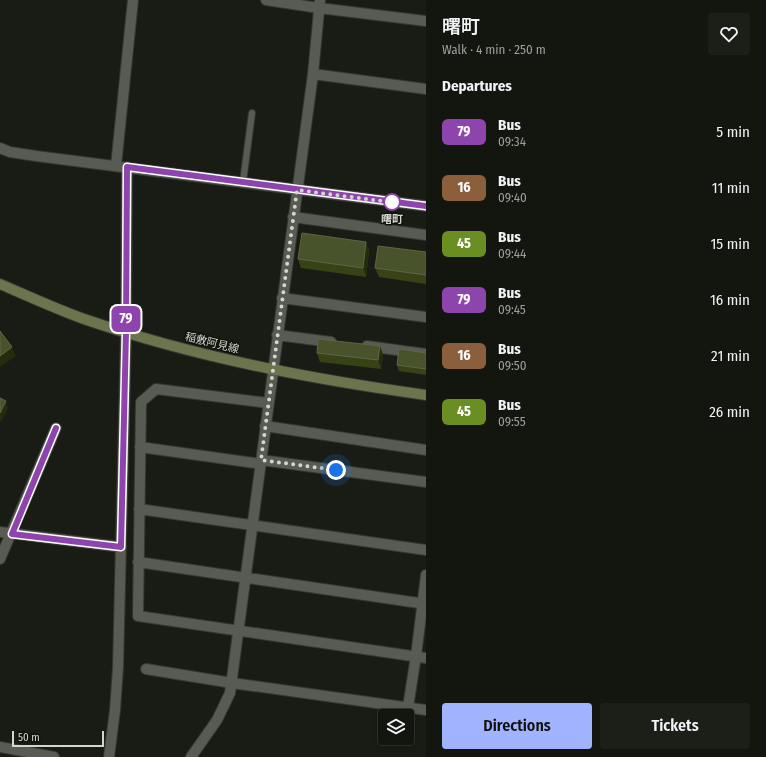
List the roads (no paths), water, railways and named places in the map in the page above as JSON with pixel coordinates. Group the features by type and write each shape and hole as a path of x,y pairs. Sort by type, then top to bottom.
{"main road":[{"name":"稲敷阿見線","path":"0,284 82,318 185,349 273,370 365,387 426,395"}],"street":[{"path":"109,757 115,710 118,668 126,332 122,167 134,0"},
{"path":"266,0 320,4 426,21"},
{"path":"191,757 217,720 230,693 232,683 320,4"},
{"path":"312,74 426,89"},
{"path":"0,148 10,152 23,154 426,206"},
{"path":"293,217 426,235"},
{"path":"282,298 426,317"},
{"path":"277,335 340,343"},
{"path":"356,345 426,354"},
{"path":"268,403 156,389 141,402 138,616 421,657"},
{"path":"265,426 426,450"},
{"path":"0,559 12,534 56,428"},
{"path":"140,447 426,482"},
{"path":"139,509 426,550"},
{"path":"0,532 121,547"},
{"path":"138,562 424,603"},
{"path":"408,707 421,657 426,575"},
{"path":"146,669 232,683 426,710"},
{"path":"0,747 54,757"}],"lane":[{"path":"243,182 252,113"}],"place":[{"name":"曙町","path":"392,202"}]}
